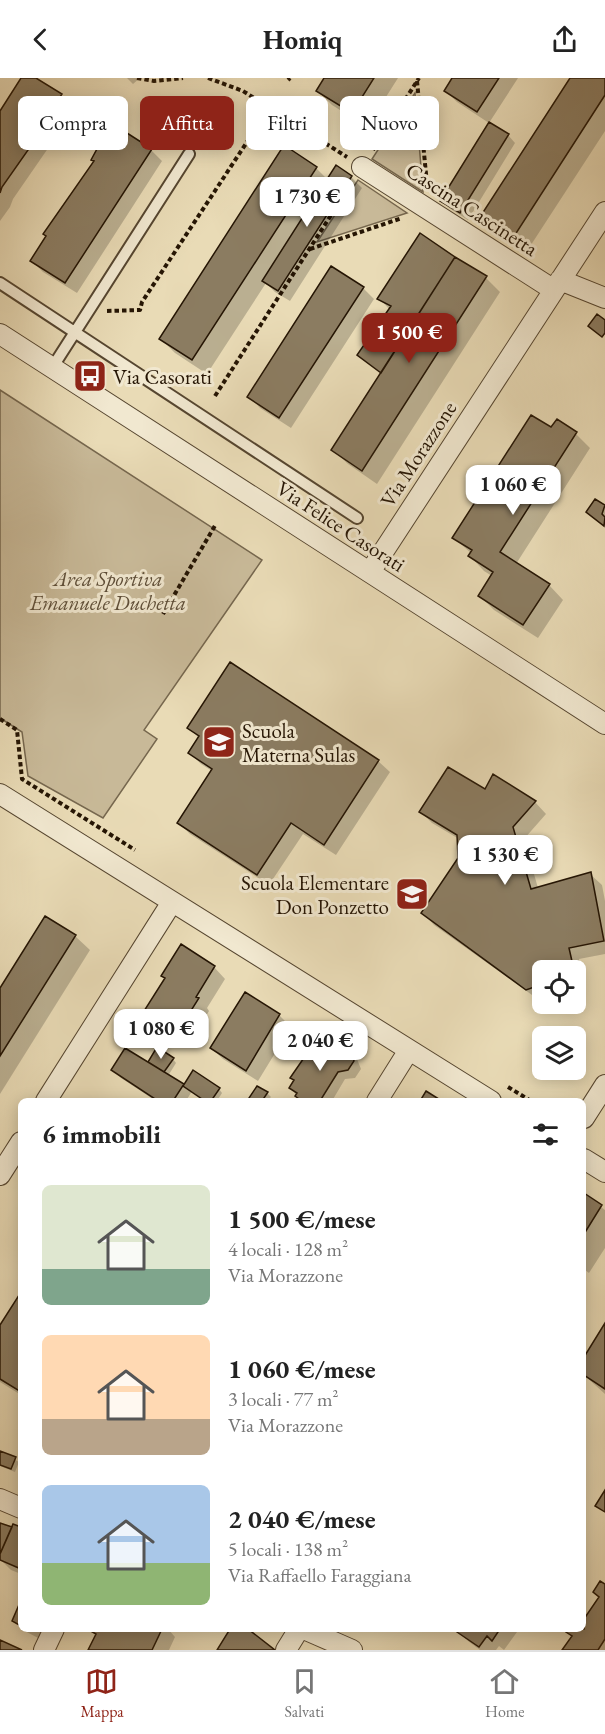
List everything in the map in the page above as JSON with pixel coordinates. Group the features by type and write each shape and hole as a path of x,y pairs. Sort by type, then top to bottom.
{"street":[{"name":"Cascina Cascinetta","path":"362,166 557,285 605,298"},
{"name":"Via Morazzone","path":"370,572 605,212"},
{"name":"Via Felice Casorati","path":"0,334 605,724"},
{"path":"0,794 486,1098"},
{"path":"48,1098 171,902"},
{"path":"379,1098 410,1050"},
{"path":"586,1115 605,1085"},
{"path":"0,1175 18,1147"},
{"path":"586,1160 605,1172"},
{"path":"0,1499 18,1507"},
{"path":"44,1650 53,1632"},
{"path":"286,1650 299,1632"},
{"path":"308,1632 352,1650"}],"lane":[{"path":"52,368 189,154"},
{"path":"0,283 357,518"}],"path":[{"path":"137,78 154,81 183,78"},
{"path":"208,78 243,92 362,166"},
{"path":"215,396 419,78"},
{"path":"106,312 140,310 142,302 246,144"},
{"path":"163,614 216,524"},
{"path":"0,719 17,730 22,779 136,851"},
{"path":"504,1084 526,1098"}],"green space":[{"path":"378,150 420,150 423,192 372,159"},
{"path":"358,180 407,213 317,242"},
{"name":"Area Sportiva Emanuele Duchetta","path":"0,390 262,560 144,730 157,739 103,818 28,776 22,732 0,718"}],"building":[{"path":"21,78 36,78 62,94 61,96 18,96 18,150 28,150 0,193 0,111"},
{"path":"324,78 374,78 363,96 340,96 340,106 328,98 328,96 316,91"},
{"path":"452,78 499,78 477,112 444,91"},
{"path":"570,78 605,78 605,95 513,238 480,217"},
{"path":"489,122 509,134 460,213 440,201"},
{"path":"128,134 140,141 140,150 151,150 65,283 30,261 46,236 43,234 94,161 91,160 96,150 128,150"},
{"path":"281,150 292,150 317,167 192,360 159,339"},
{"path":"336,165 352,176 278,291 262,281"},
{"path":"420,233 455,257 381,373 357,355 391,306 377,299"},
{"path":"455,257 487,276 362,471 331,450"},
{"path":"331,266 364,287 279,418 247,397"},
{"path":"597,314 605,320 605,333 602,337 588,326"},
{"path":"531,415 551,427 557,419 577,432 500,552 550,584 523,625 478,596 493,572 468,556 472,550 452,538"},
{"path":"595,499 605,505 602,514 605,517 604,526 586,512"},
{"path":"230,662 379,760 324,845 291,823 257,875 177,823 212,769 188,753 199,736 187,728"},
{"path":"448,767 485,789 493,774 536,801 513,827 531,889 591,872 604,941 569,948 572,960 532,960 532,988 526,990 421,913 458,858 457,835 419,812"},
{"path":"45,916 76,935 0,1056 0,988"},
{"path":"181,944 215,966 196,997 199,998 175,1036 147,1019 144,1011 165,978 161,976"},
{"path":"245,992 280,1014 246,1071 210,1048"},
{"path":"342,1044 350,1049 354,1061 348,1070 338,1072 322,1098 298,1098 295,1096 297,1093 289,1088 294,1080 290,1078 308,1052"},
{"path":"157,1047 174,1058 164,1072 148,1062"},
{"path":"125,1048 184,1084 175,1098 153,1098 111,1070"},
{"path":"193,1070 220,1088 213,1098 201,1098 183,1086"},
{"path":"257,1086 268,1092 264,1098 249,1098"},
{"path":"426,1091 437,1098 422,1098"},
{"path":"586,1194 602,1205 586,1231"},
{"path":"18,1297 18,1390 0,1379 0,1325"},
{"path":"605,1323 605,1389 586,1376 586,1354"},
{"path":"0,1451 16,1457 11,1469 0,1465"},
{"path":"605,1490 605,1512 595,1506"},
{"path":"0,1523 12,1527 1,1552 0,1551"},
{"path":"13,1524 18,1526 18,1568 0,1560 0,1554"},
{"path":"600,1581 605,1584 605,1639 598,1650 562,1650 572,1636 566,1632 586,1632 586,1616 599,1597 593,1592"},
{"path":"18,1607 18,1624 12,1621"},
{"path":"92,1632 161,1632 152,1650 88,1650 96,1634"},
{"path":"228,1632 252,1632 275,1650 217,1650"},
{"path":"457,1632 498,1632 492,1641 487,1636 479,1647"},
{"path":"0,1640 22,1650 0,1650"}],"place":[{"name":"Via Casorati","path":"90,376"},
{"name":"Scuola Materna Sulas","path":"219,742"},
{"name":"Scuola Elementare Don Ponzetto","path":"412,894"}]}
